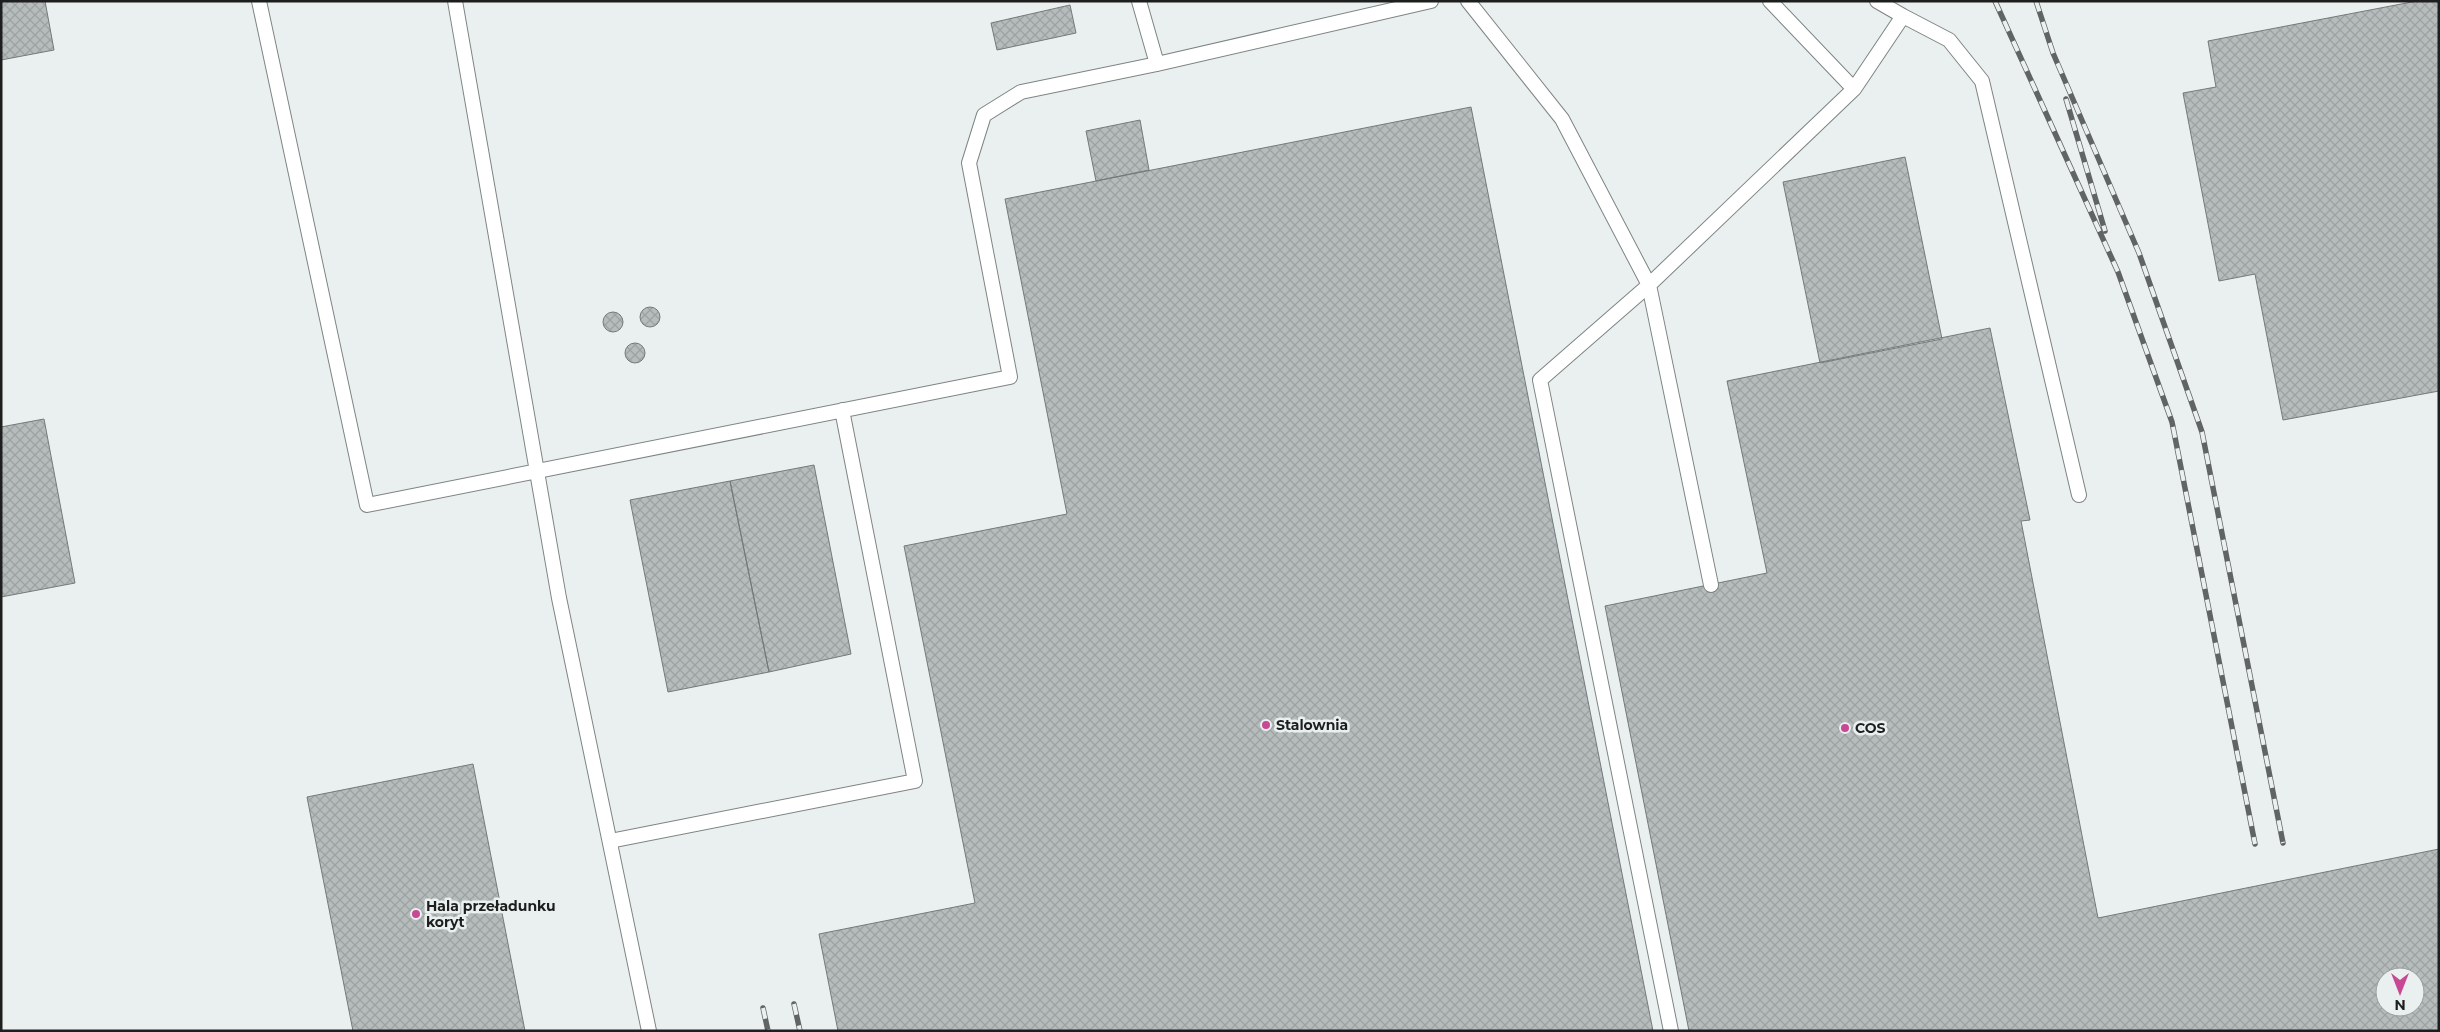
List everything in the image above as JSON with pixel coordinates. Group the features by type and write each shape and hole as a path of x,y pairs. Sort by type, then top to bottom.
{"lane":[{"path":"259,1 367,505 1010,377 969,163 984,115 1021,92 1156,64 1431,1"},
{"path":"455,1 559,598 649,1031"},
{"path":"1139,1 1156,64"},
{"path":"1468,1 1562,119 1649,284 1711,585"},
{"path":"1770,1 1854,89"},
{"path":"1877,1 1949,40 1982,81 2079,495"},
{"path":"1671,1031 1540,380 1649,284 1854,89 1903,16"},
{"path":"610,841 915,781 842,410"}],"building":[{"path":"1,1 45,1 54,50 1,60"},
{"path":"2417,1 2439,1 2439,391 2283,420 2255,274 2219,281 2183,93 2216,87 2208,41"},
{"path":"1070,5 1076,33 997,50 991,23"},
{"name":"Stalownia","path":"1471,107 1653,1031 838,1031 819,934 975,903 904,546 1067,514 1005,199"},
{"path":"1140,120 1149,170 1096,181 1086,131"},
{"path":"1905,157 1942,339 1820,363 1783,182"},
{"path":"650,307 657,310 660,317 657,324 650,327 643,324 640,317 643,310"},
{"path":"613,312 620,315 623,322 620,329 613,332 606,329 603,322 606,315"},
{"name":"COS","path":"1990,328 2030,520 2021,521 2098,918 2439,849 2439,1031 1689,1031 1605,606 1767,573 1727,381"},
{"path":"635,343 642,346 645,353 642,360 635,363 628,360 625,353 628,346"},
{"path":"44,419 75,583 1,597 1,427"},
{"path":"814,465 851,654 769,672 730,481"},
{"path":"730,481 769,672 668,692 630,500"},
{"name":"Hala przeładunku koryt","path":"473,764 525,1031 353,1031 307,797"}],"railway":[{"path":"1995,1 2118,272 2172,422 2255,844"},
{"path":"2036,1 2053,53 2139,253 2202,432 2283,843"},
{"path":"2066,99 2105,231"},
{"path":"794,1004 800,1031"},
{"path":"763,1008 768,1031"}],"place":[{"name":"Stalownia","path":"1266,725"},
{"name":"COS","path":"1845,728"},
{"name":"Hala przeładunku koryt","path":"416,914"}]}
